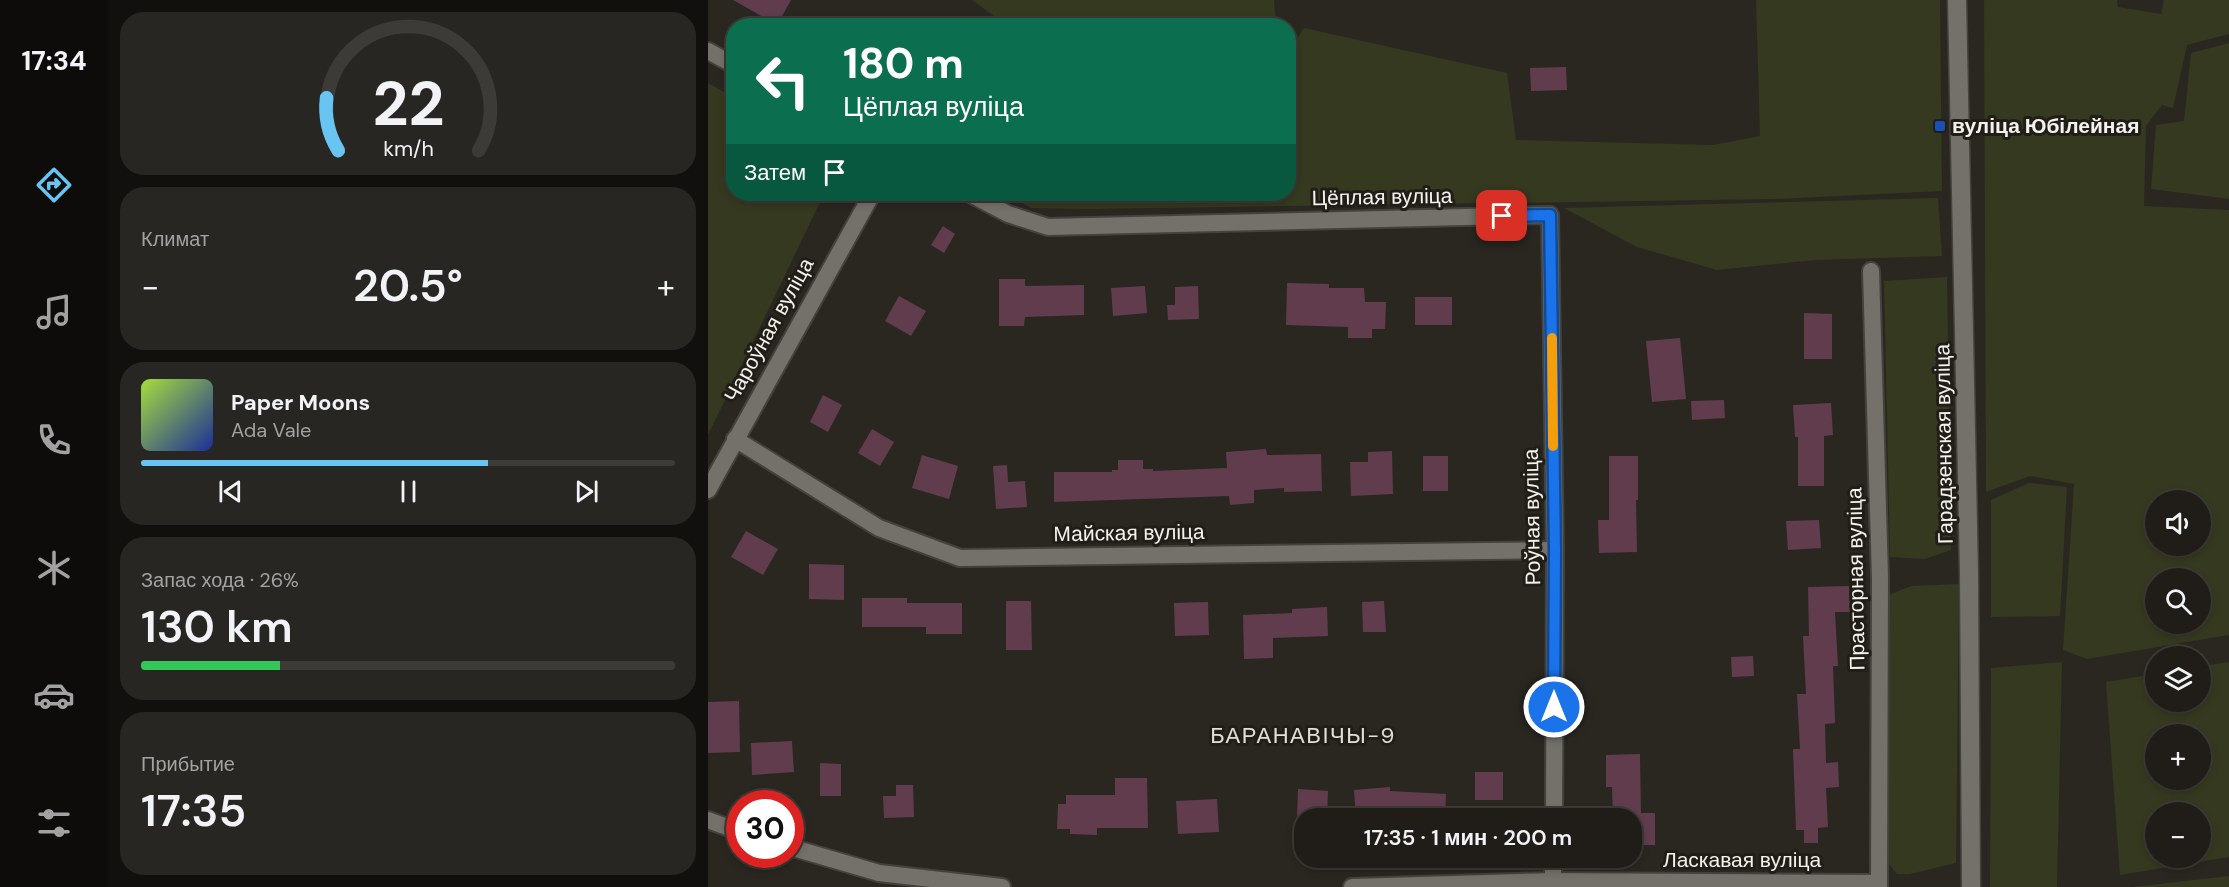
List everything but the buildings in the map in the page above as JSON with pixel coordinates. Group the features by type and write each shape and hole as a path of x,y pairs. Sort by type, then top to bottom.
{"main road":[{"name":"Гарадзенская вуліца","path":"1958,0 1969,562 1971,887"}],"street":[{"path":"708,51 726,61"},
{"name":"Чароўная вуліца","path":"708,490 868,201"},
{"name":"Цёплая вуліца","path":"983,201 1008,214 1048,226 1550,215"},
{"name":"Роўная вуліца","path":"1550,215 1555,550 1554,808"},
{"name":"Прасторная вуліца","path":"1870,271 1880,578 1879,885"},
{"name":"Майская вуліца","path":"735,439 879,528 960,558 1555,550"},
{"path":"708,820 726,826"},
{"path":"804,851 879,873 1002,887"},
{"path":"1553,868 1553,884"},
{"name":"Ласкавая вуліца","path":"1352,887 1553,884 1879,885"}],"green space":[{"path":"972,0 1274,0 1275,18 997,18"},
{"path":"1756,0 1940,0 1942,191 1776,199 1086,209 1031,208 1018,201 1296,201 1296,40 1304,28 1507,73 1516,140 1713,145 1760,136"},
{"path":"1984,0 2117,0 2118,7 2161,14 2164,0 2229,0 2229,34 2187,45 2173,108 2162,105 2146,126 2144,206 2229,210 2229,635 2164,646 2145,646 2145,649 2087,659 2063,650 2074,484 2030,476 1986,492"},
{"path":"2229,43 2229,199 2151,189 2156,125 2184,121 2191,53"},
{"path":"708,83 726,93 726,201 821,201 708,435"},
{"path":"1938,198 1942,256 1814,260 1717,270 1637,247 1564,208"},
{"path":"1947,277 1951,550 1925,559 1890,557 1884,281"},
{"path":"2029,483 2067,487 2060,616 1991,617 1991,500"},
{"path":"1959,584 1956,863 1910,874 1897,874 1889,864 1886,596 1911,586"},
{"path":"2062,662 2057,887 1990,887 1991,668"},
{"path":"2229,662 2229,857 2211,860 2211,802 2145,802 2145,868 2162,868 2120,875 2106,682 2145,676 2145,712 2211,712 2211,665"},
{"path":"2229,876 2229,887 2133,887"}],"slow traffic":[{"path":"1552,338 1553,446"}],"place":[{"name":"вуліца Юбілейная","path":"1940,126"}],"district":[{"name":"БАРАНАВІЧЫ-9","path":"1303,735"}],"route":[{"path":"1502,216 1550,215 1555,550 1554,707"}]}
